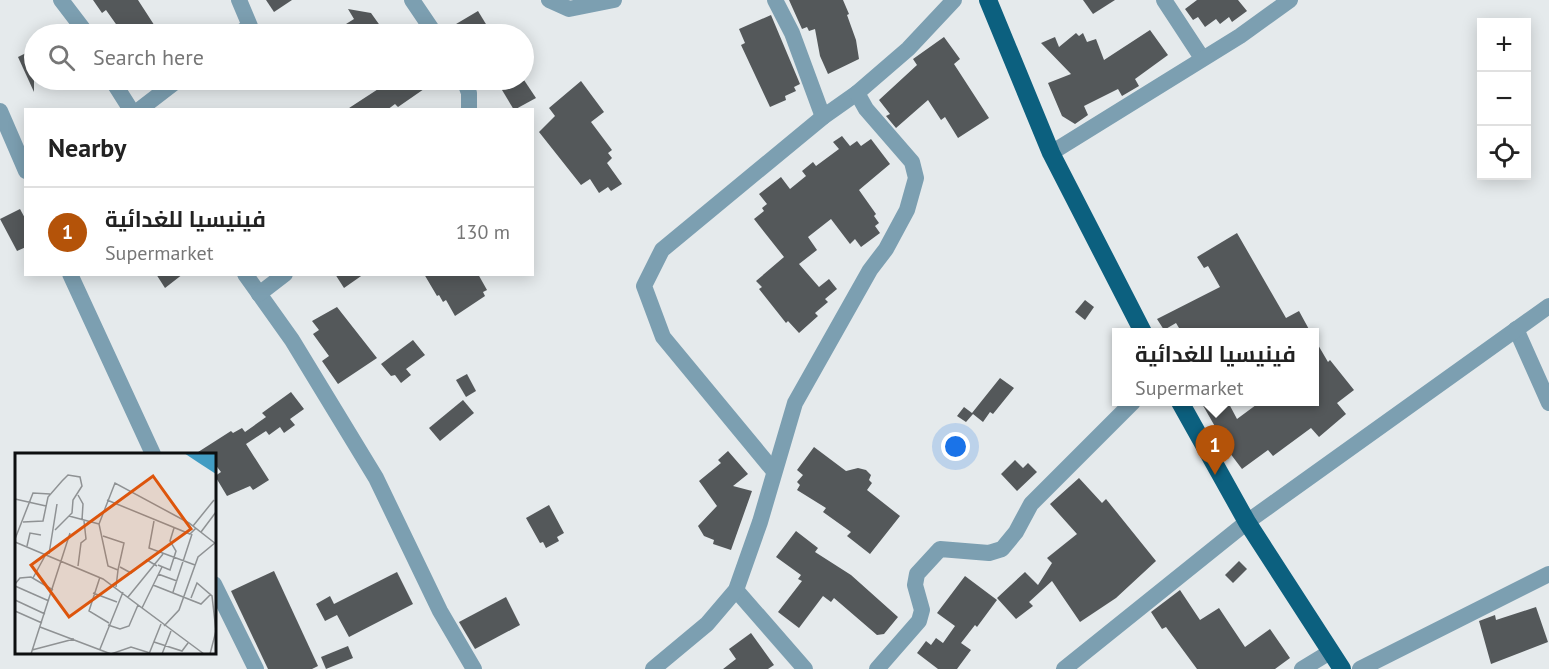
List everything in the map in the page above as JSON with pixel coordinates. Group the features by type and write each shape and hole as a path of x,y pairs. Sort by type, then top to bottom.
{"main road":[{"path":"988,0 1052,153 1140,328"},
{"path":"1182,406 1247,522 1342,669"}],"street":[{"path":"61,0 79,24"},
{"path":"239,0 249,24"},
{"path":"412,0 428,24"},
{"path":"549,0 569,9 614,0"},
{"path":"775,0 792,33 823,117"},
{"path":"773,470 663,337 644,286 663,250 823,117 857,93 908,49 954,0"},
{"path":"1164,0 1202,58"},
{"path":"1052,153 1240,36 1290,0"},
{"path":"118,90 130,108"},
{"path":"142,108 165,90"},
{"path":"468,90 469,108"},
{"path":"653,669 707,624 736,590 760,522 773,470 795,403 870,270 886,249 907,210 916,178 912,162 866,109 857,93"},
{"path":"0,111 24,166"},
{"path":"71,276 153,453"},
{"path":"246,276 292,340 376,478 440,611 474,669"},
{"path":"259,294 282,276"},
{"path":"1064,669 1247,522 1549,306"},
{"path":"1516,329 1549,403"},
{"path":"877,669 919,621 922,610 915,585 917,574 940,549 989,553 1002,549 1016,532 1031,504 1129,406"},
{"path":"1360,669 1549,574"},
{"path":"216,588 256,669"},
{"path":"736,590 805,669"},
{"path":"1302,669 1330,652"}],"building":[{"path":"93,0 138,0 154,24 116,24 106,10 102,13"},
{"path":"266,0 292,0 274,12"},
{"path":"789,0 843,0 849,14 847,15 856,40 859,59 828,74 820,56 815,29 809,31 807,27 802,29"},
{"path":"1083,0 1115,0 1093,14"},
{"path":"1197,0 1238,0 1247,11 1232,22 1229,17 1220,24 1216,19 1205,27 1198,17 1193,20 1185,9"},
{"path":"348,9 371,13 379,24 346,24 354,19"},
{"path":"478,11 486,24 456,24"},
{"path":"771,15 800,84 794,87 796,91 785,96 786,100 770,107 741,45 745,43 739,29"},
{"path":"1150,30 1168,55 1135,79 1139,86 1122,96 1118,89 1084,106 1088,115 1075,124 1062,116 1048,83 1071,74 1041,43 1055,37 1059,47 1076,33 1079,36 1083,33 1087,42 1096,39 1104,60"},
{"path":"944,37 960,59 954,64 989,118 958,138 945,117 941,120 928,100 896,128 886,116 890,114 879,100 917,65 913,59"},
{"path":"24,54 24,70 18,57"},
{"path":"581,81 604,112 591,122 612,150 608,153 612,158 607,163 622,184 611,191 608,187 599,193 590,179 581,185 539,132 555,116 549,108"},
{"path":"377,90 423,90 398,107 395,104 390,108 349,108"},
{"path":"502,90 531,90 536,98 518,108 513,108"},
{"path":"842,136 850,146 857,141 861,146 871,139 890,164 859,190 876,214 874,216 879,223 875,226 880,233 861,247 855,239 850,244 831,219 808,237 817,250 799,264 819,287 829,279 837,289 825,299 828,302 815,313 818,316 799,333 788,321 786,323 759,289 762,287 756,281 784,257 754,219 764,211 762,208 767,204 759,194 781,177 790,189 806,176 802,171 813,162 816,166 839,149 833,142"},
{"path":"20,209 24,216 24,248 17,251 0,219"},
{"path":"1237,233 1286,318 1299,311 1308,328 1179,328 1176,323 1163,328 1157,319 1220,287 1208,266 1204,268 1197,257"},
{"path":"157,276 180,276 165,288"},
{"path":"336,276 361,276 344,288"},
{"path":"425,276 479,276 487,290 483,292 485,296 455,316 446,300 443,302 439,295 437,296"},
{"path":"1085,300 1094,307 1085,320 1075,312"},
{"path":"337,307 377,358 338,384 322,361 329,356 313,334 319,330 312,321"},
{"path":"413,340 425,355 406,369 411,375 401,383 395,375 391,376 381,364"},
{"path":"1319,347 1328,362 1330,360 1354,390 1337,403 1346,414 1319,437 1311,428 1273,456 1268,450 1242,469 1214,432 1217,430 1203,406 1230,406 1237,419 1255,406 1319,406"},
{"path":"467,374 476,391 466,397 456,380"},
{"path":"1000,378 1014,388 993,414 990,412 983,422 973,414 966,422 957,416 964,407 972,413"},
{"path":"291,392 304,409 290,419 295,425 284,433 280,427 269,435 266,431 246,444 269,480 253,490 250,486 227,496 216,478 221,472 216,466 216,453 197,453 231,431 233,433 242,428 245,432 266,417 262,413"},
{"path":"463,400 474,413 440,441 429,428"},
{"path":"814,447 846,471 858,468 866,470 871,475 869,480 872,483 867,490 900,516 870,554 847,536 851,532 823,512 826,508 797,490 800,485 797,482 803,475 797,470"},
{"path":"728,451 748,474 733,486 752,491 731,550 713,544 714,540 704,536 698,526 717,506 699,481 721,463 718,460"},
{"path":"1015,460 1023,468 1028,463 1037,472 1017,491 1001,474"},
{"path":"1079,478 1102,503 1106,499 1156,561 1116,598 1080,622 1052,581 1029,602 1033,606 1016,619 997,598 1025,572 1038,585 1052,563 1047,558 1077,534 1050,504"},
{"path":"549,505 564,533 557,537 559,541 546,548 543,542 540,543 526,518"},
{"path":"796,531 818,548 815,552 851,575 898,617 884,634 877,635 834,598 831,602 823,596 799,628 778,612 802,581 798,579 801,575 776,557"},
{"path":"1239,561 1247,569 1233,583 1225,575"},
{"path":"274,571 318,666 312,669 268,669 231,591"},
{"path":"397,572 413,604 349,637 337,615 325,621 316,604 330,596 334,604"},
{"path":"965,576 997,600 977,627 975,625 961,643 971,650 957,669 938,669 917,653 926,641 931,645 936,638 943,643 955,626 937,613"},
{"path":"1180,590 1200,620 1219,608 1245,647 1270,629 1290,658 1275,669 1197,669 1166,627 1162,629 1151,612"},
{"path":"506,597 520,625 475,649 459,622"},
{"path":"1536,607 1548,642 1491,664 1479,621 1495,615 1496,620"},
{"path":"751,633 774,665 768,669 723,669 736,659 729,649"},
{"path":"348,646 353,658 326,669 321,657"}],"place":[{"name":"فينيسيا للغدائية","path":"1215,475"}]}
